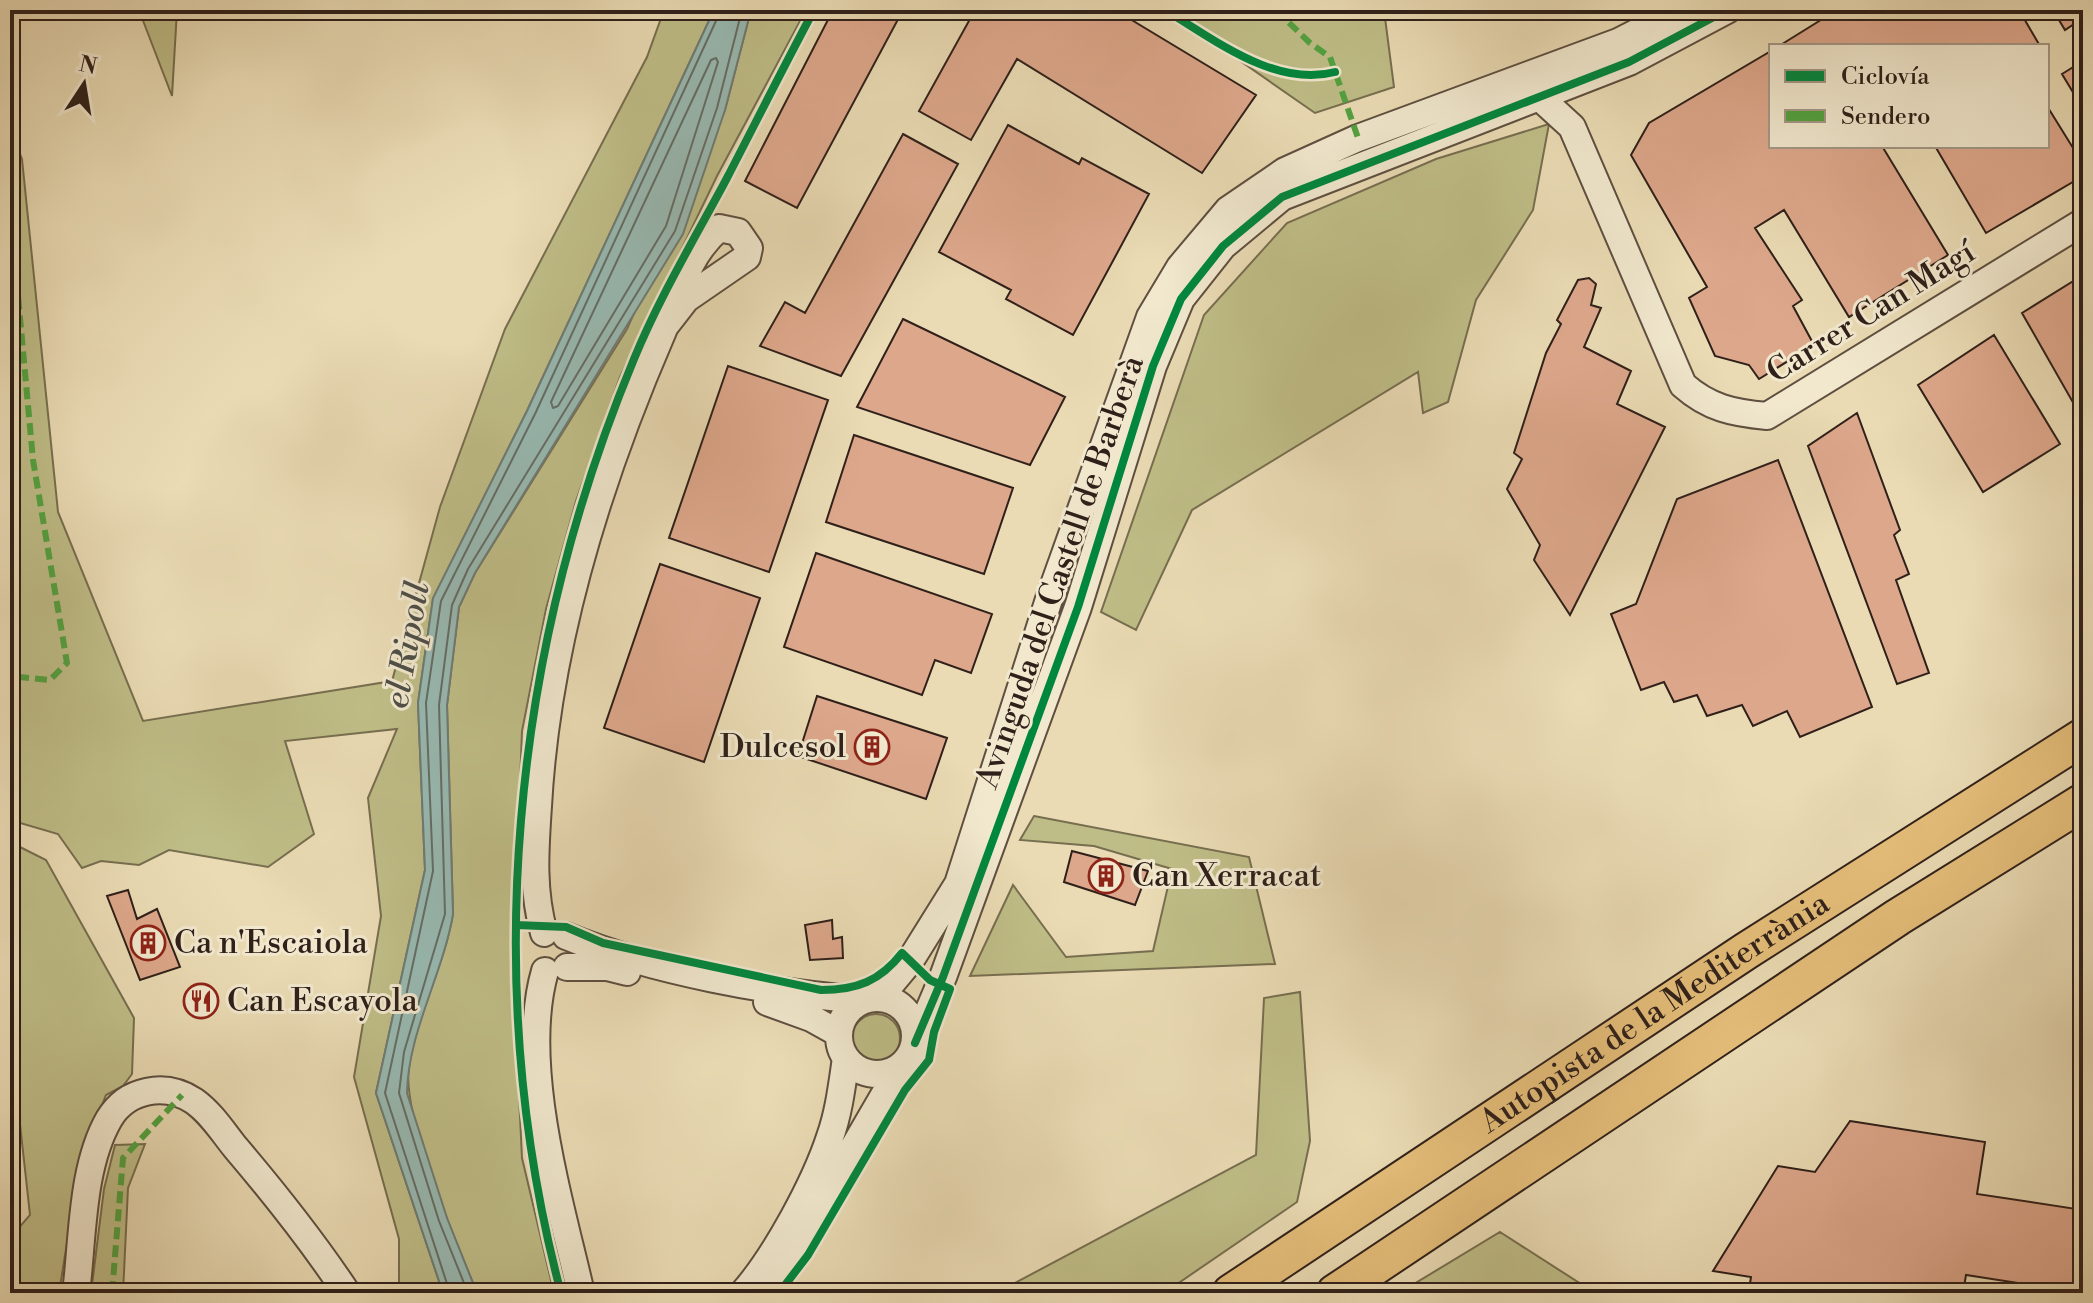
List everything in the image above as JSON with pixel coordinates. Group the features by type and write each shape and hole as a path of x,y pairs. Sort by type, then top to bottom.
{"highway":[{"name":"Autopista de la Mediterrània","path":"1231,1293 1746,951 2083,737"},
{"name":"Autopista de la Mediterrània","path":"1335,1293 1846,952 2083,802"}],"street":[{"name":"Avinguda del Castell de Barberà","path":"872,998 910,961 958,884 1050,596 1150,317 1180,267 1228,210 1285,171 1358,138 1618,42 1681,10"},
{"name":"Avinguda del Castell de Barberà","path":"915,1043 943,977 1078,607 1153,366 1181,299 1223,246 1282,197 1537,95 1629,62 1727,10"},
{"name":"Carrer Can Magí","path":"1537,95 1572,127 1683,385 1698,399 1728,412 1767,416 2083,222"},
{"path":"581,1293 548,1147 539,1071 538,1004 556,969 573,955 555,934 535,895 540,766 566,618 618,443 665,326"},
{"path":"769,1293 915,1043 916,1030 904,1007 872,998 799,995 607,953 555,934 534,942 532,955 556,969 607,967 774,1004 838,1033"},
{"path":"743,1293 775,1247 818,1167 836,1116 846,1058 838,1033 846,1013 872,998"},
{"path":"846,1058 866,1073 878,1074 901,1066"},
{"path":"76,1293 90,1183 102,1135 119,1106 139,1093 151,1090 182,1095 204,1109 277,1197 347,1293"}],"shaded area":[{"path":"143,10 177,10 172,96 142,18"},
{"path":"664,10 714,10 527,411 433,599 418,703 425,870 376,1093 443,1293 399,1293 399,1239 354,1077 381,916 368,798 397,729 285,741 314,834 268,867 169,850 139,865 101,861 82,868 58,834 10,820 10,130 22,159 58,512 143,721 392,681 440,507 505,329 647,57"},
{"path":"751,10 806,10 717,176 620,377 576,501 546,609 522,731 513,970 522,1158 554,1293 477,1293 432,1180 413,1116 409,1088 413,1048 453,914 447,705 459,607 475,573 627,329 725,110"},
{"path":"1167,10 1384,10 1394,87 1315,113"},
{"path":"1549,124 1533,210 1476,300 1448,402 1423,413 1418,372 1192,510 1136,630 1101,612 1204,315 1287,223 1436,159"},
{"path":"1034,816 1249,857 1275,964 970,976 1013,885 1066,957 1153,951 1172,869 1094,846 1020,840"},
{"path":"10,842 46,860 134,1018 132,1074 123,1086 106,1095 80,1162 59,1293 10,1293 10,1238 30,1215 15,1079 10,1077"},
{"path":"1300,992 1310,1141 1297,1202 1164,1293 996,1293 1256,1155 1264,998"},
{"path":"876,1014 893,1021 900,1038 893,1055 876,1062 859,1055 852,1038 859,1021"},
{"path":"145,1144 128,1188 123,1293 91,1293 104,1189 115,1145"},
{"path":"1500,1232 1581,1284 1579,1293 1399,1293"}],"water":[{"path":"714,10 751,10 725,110 683,234 475,573 459,607 447,705 453,914 413,1048 407,1093 447,1218 477,1293 443,1293 376,1093 425,870 418,703 433,598 527,411"}],"building":[{"path":"833,10 903,10 797,208 745,181"},
{"path":"975,10 1115,10 1256,95 1202,173 1017,59 971,140 919,111"},
{"path":"1837,10 2019,10 2039,44 1782,44"},
{"path":"2053,10 2083,10 2083,18 2065,30"},
{"path":"1769,52 1769,148 1883,148 1948,255 1849,317 1784,210 1755,228 1802,300 1793,306 1814,345 1759,379 1749,365 1715,356 1689,298 1707,287 1631,155 1649,123"},
{"path":"2083,61 2083,109 2062,74"},
{"path":"2049,109 2083,164 2083,176 1986,233 1936,148 2049,148"},
{"path":"1008,125 1079,164 1082,158 1149,194 1073,335 1006,299 1011,290 939,252"},
{"path":"903,134 958,164 841,376 760,346 785,302 805,313"},
{"path":"2083,275 2083,420 2022,313"},
{"path":"1589,278 1596,284 1591,305 1601,308 1584,347 1631,371 1617,404 1665,427 1570,615 1534,560 1540,545 1507,489 1522,459 1514,453 1546,353 1561,324 1557,320 1578,280"},
{"path":"903,319 1065,397 1030,465 857,407"},
{"path":"1994,335 2060,444 1983,492 1918,385"},
{"path":"728,366 828,400 769,572 669,538"},
{"path":"1857,413 1900,530 1894,535 1909,574 1896,580 1929,673 1897,684 1808,446"},
{"path":"854,435 1013,488 984,574 826,522"},
{"path":"1778,460 1872,707 1800,737 1787,711 1753,726 1742,705 1707,716 1697,695 1674,702 1664,682 1641,690 1611,614 1636,604 1677,499"},
{"path":"816,553 992,614 971,673 935,660 922,695 784,647"},
{"path":"660,564 760,598 704,762 604,728"},
{"name":"Dulcesol","path":"817,696 947,738 926,799 798,756"},
{"name":"Can Xerracat","path":"1072,851 1148,871 1135,905 1064,882"},
{"name":"Ca n'Escaiola","path":"128,890 137,919 157,909 180,967 140,980 107,896"},
{"path":"832,920 833,939 842,937 843,958 810,960 805,925"},
{"path":"1850,1121 1985,1142 1977,1194 2083,1210 2083,1293 1966,1275 1963,1293 1854,1293 1799,1285 1798,1293 1772,1293 1749,1290 1751,1277 1713,1271 1778,1166 1815,1172"}],"marked path":[{"path":"1276,10 1310,43 1330,57 1358,138"},
{"path":"10,208 33,460 67,663 50,680 10,676"},
{"path":"112,1293 123,1158 182,1095"}],"cycle path":[{"path":"561,1293 536,1176 521,1058 516,939 521,820 536,702 560,585 592,471 634,359 666,290 814,10"},
{"path":"1165,10 1225,47 1268,67 1312,75 1335,72"},
{"path":"915,1043 943,977 1078,607 1153,366 1181,299 1223,246 1282,197 1629,62 1727,10"},
{"path":"516,925 566,927 603,943 821,990 867,982 885,971 902,953 930,980 950,989 934,1032 929,1060 905,1090 808,1255 779,1293"}],"place":[{"name":"Dulcesol","path":"872,747"},
{"name":"Can Xerracat","path":"1106,876"},
{"name":"Ca n'Escaiola","path":"148,943"},
{"name":"Can Escayola","path":"201,1001"}],"water label":[{"name":"el Ripoll","path":"408,645"}]}
